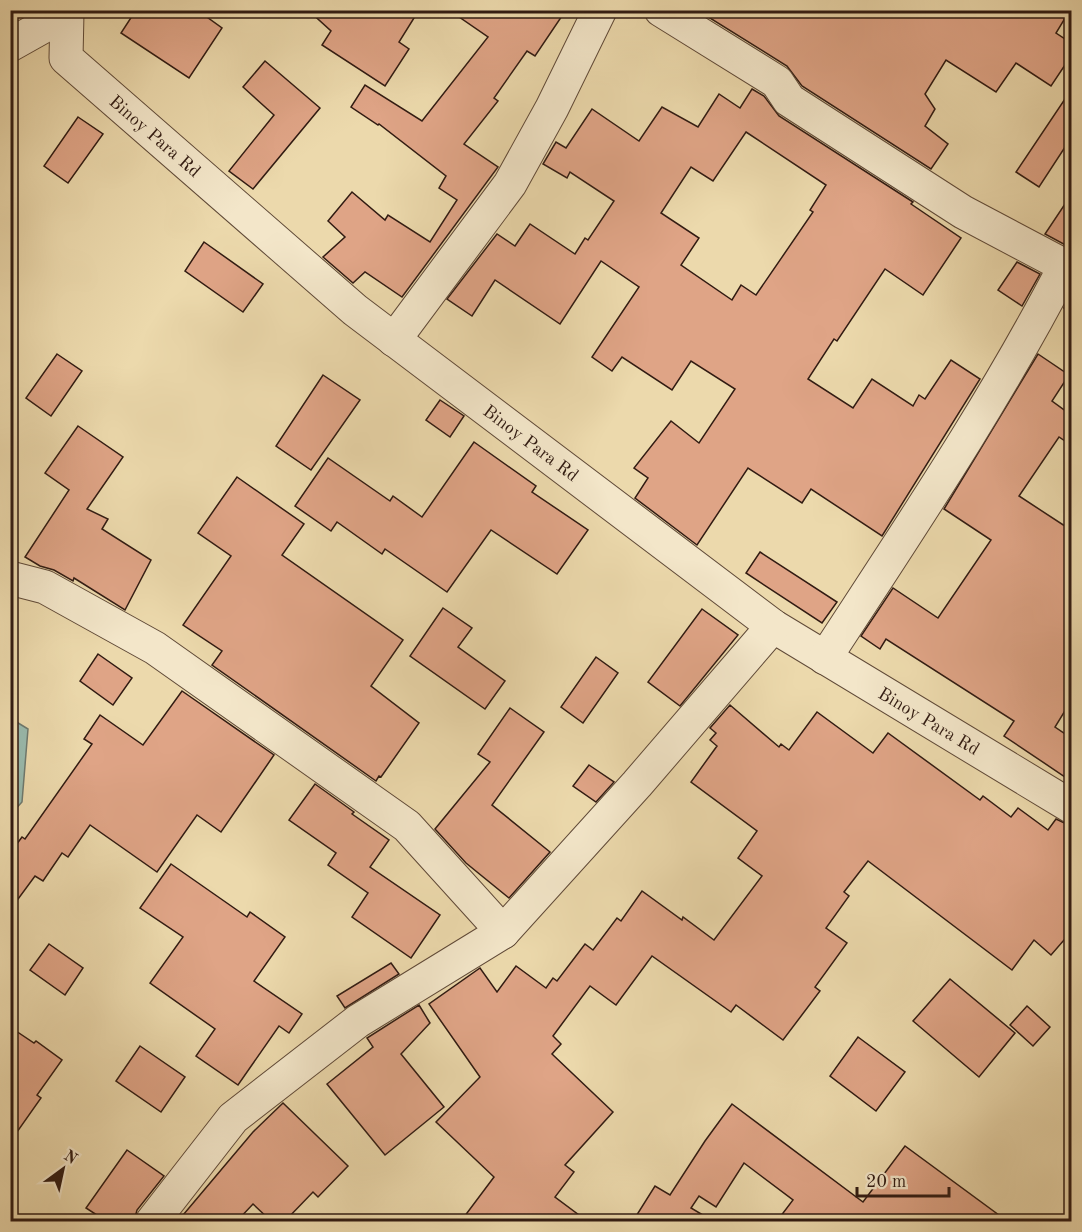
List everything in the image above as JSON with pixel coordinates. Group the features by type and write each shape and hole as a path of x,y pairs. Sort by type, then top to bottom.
{"street":[{"path":"394,339 510,184 552,108 600,10"},
{"path":"661,10 777,82 789,100 963,212 1065,266 1034,327 945,474 825,658"},
{"path":"10,45 68,12"},
{"name":"Binoy Para Rd","path":"68,12 66,58 355,310 773,626 1071,807"},
{"path":"10,578 45,587 155,648 407,826 503,933"},
{"path":"152,1221 233,1118 358,1021 503,933 637,784 773,626"}],"shaded area":[{"path":"10,718 28,729 22,802 11,814"}],"building":[{"path":"136,10 197,10 222,28 189,78 121,33"},
{"path":"308,10 419,10 399,42 409,49 385,86 322,45 331,31"},
{"path":"449,10 566,10 535,56 527,51 494,98 498,101 464,144 498,167 402,297 365,272 353,283 323,257 345,237 328,221 352,192 385,220 388,215 430,242 457,200 439,188 446,176 379,124 351,107 365,85 422,121 488,37"},
{"path":"697,10 1070,10 1056,33 1071,43 1071,56 1051,86 1016,63 996,92 946,60 925,94 935,109 925,126 948,144 931,169 802,86 787,66"},
{"path":"265,61 320,108 253,189 229,171 274,115 243,87"},
{"path":"752,89 764,96 779,116 913,202 911,204 961,238 923,295 885,269 837,341 834,339 808,379 853,408 872,379 913,406 919,395 925,399 951,360 980,379 882,536 811,489 802,503 748,468 697,545 635,498 648,478 634,468 671,421 699,443 735,389 691,361 672,390 622,357 612,371 592,357 639,287 601,261 560,324 495,280 472,316 447,299 497,234 515,246 530,224 575,254 585,238 588,240 614,201 570,172 567,178 543,164 556,142 566,148 592,109 639,141 662,107 698,127 719,94 740,108","holes":["746,132 826,185 810,210 813,212 756,295 741,285 732,300 681,265 699,238 661,213 691,167 713,181"]},
{"path":"1071,90 1071,138 1039,187 1016,172"},
{"path":"78,117 103,134 68,183 44,166"},
{"path":"1071,195 1071,248 1045,234"},
{"path":"204,242 263,284 243,312 185,271"},
{"path":"1017,262 1040,274 1022,306 998,290"},
{"path":"1071,294 1071,313 1064,308"},
{"path":"57,354 82,371 51,416 26,398"},
{"path":"1038,354 1069,375 1052,401 1071,415 1071,445 1059,437 1019,496 1071,530 1071,701 1055,727 1071,738 1071,781 1004,736 1014,721 886,639 880,649 861,636 893,588 938,618 991,540 944,509"},
{"path":"323,375 360,400 311,470 276,446"},
{"path":"440,400 464,416 450,437 426,420"},
{"path":"78,426 123,457 87,509 108,519 102,529 151,560 125,610 74,578 73,581 25,557 69,490 45,473"},
{"path":"474,442 536,486 532,492 588,530 557,574 491,530 447,592 385,549 382,554 337,522 331,531 295,506 328,458 390,501 393,496 422,517"},
{"path":"237,477 304,524 282,555 403,640 371,686 419,723 376,781 212,665 222,651 183,625 231,556 198,533"},
{"path":"760,552 837,602 822,623 746,573"},
{"path":"443,608 472,628 458,647 505,681 485,709 410,656"},
{"path":"702,609 738,635 680,706 648,682"},
{"path":"98,654 132,678 113,705 80,681"},
{"path":"596,657 618,673 583,723 561,707"},
{"path":"182,691 274,755 221,832 197,815 157,872 90,825 68,857 62,853 43,881 35,876 10,910 10,853 22,837 25,839 92,744 84,739 100,715 143,745"},
{"path":"730,705 779,747 781,744 789,750 817,712 873,753 888,733 980,800 983,796 1011,817 1018,808 1048,830 1056,819 1071,826 1071,932 1051,955 1034,940 1012,970 868,861 844,892 849,896 826,928 847,943 815,987 820,991 783,1040 736,1005 731,1012 652,956 616,1005 590,986 553,1036 561,1044 552,1054 613,1112 565,1165 574,1172 555,1197 587,1221 461,1221 494,1177 436,1122 480,1077 429,1004 480,968 497,992 516,966 546,988 553,978 557,981 585,944 593,950 617,918 621,921 642,891 714,940 762,876 738,858 757,831 691,782 717,746 710,740 716,733 710,728"},
{"path":"510,708 544,732 492,805 550,852 509,898 466,863 435,829 490,762 478,754"},
{"path":"589,765 614,782 596,802 573,786"},
{"path":"315,784 389,840 370,867 440,915 411,958 352,917 368,893 328,865 336,853 289,820"},
{"path":"171,864 247,917 250,912 285,937 254,981 302,1014 289,1033 279,1026 238,1085 196,1056 215,1029 150,983 183,937 140,908"},
{"path":"49,944 83,968 65,995 30,970"},
{"path":"391,963 399,974 345,1008 337,996"},
{"path":"950,979 1015,1033 979,1077 913,1021"},
{"path":"419,1005 430,1023 401,1054 444,1107 385,1155 327,1084 373,1047 367,1038"},
{"path":"1027,1006 1050,1027 1033,1046 1010,1025"},
{"path":"10,1027 34,1043 36,1041 62,1060 37,1095 41,1098 10,1142"},
{"path":"858,1037 905,1072 876,1111 830,1076"},
{"path":"140,1046 185,1077 161,1112 116,1081"},
{"path":"283,1103 348,1166 318,1197 313,1192 285,1221 271,1221 253,1204 237,1221 178,1221 253,1132"},
{"path":"732,1104 863,1202 905,1146 1007,1221 777,1221 793,1200 744,1163 716,1207 699,1196 691,1208 713,1221 633,1221 655,1186 670,1195"},
{"path":"127,1150 164,1176 137,1210 134,1221 106,1221 86,1208"}]}
